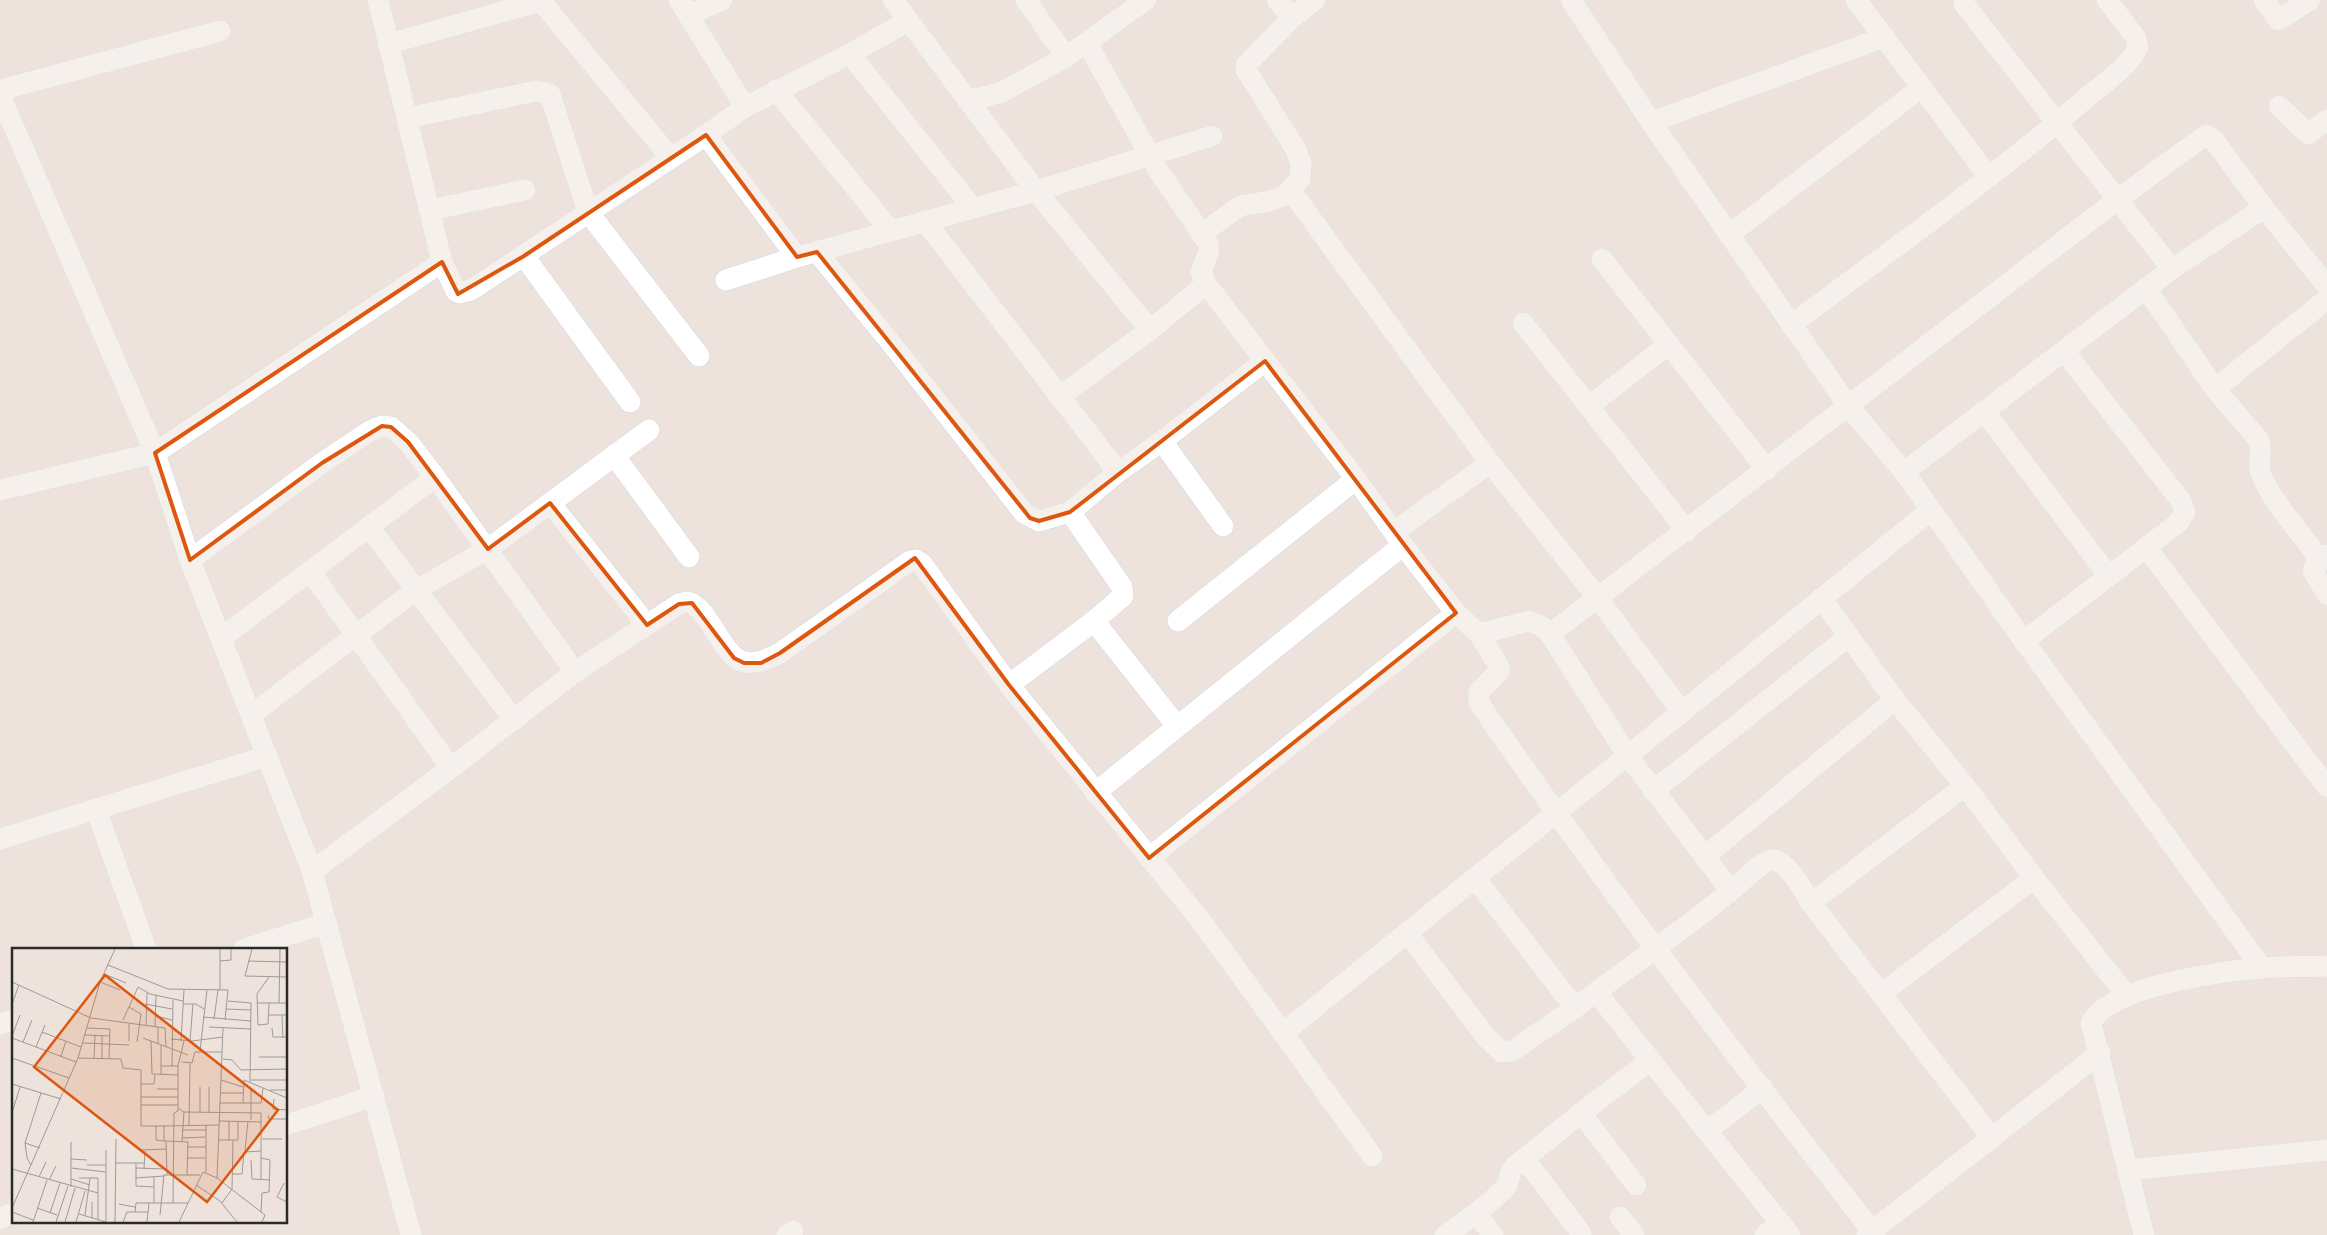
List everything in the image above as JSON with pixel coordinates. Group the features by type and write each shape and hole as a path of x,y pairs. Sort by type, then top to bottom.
{"street":[{"path":"378,0 442,262 450,281 459,293 470,290 524,256 745,107 850,54 908,21"},
{"path":"388,44 540,0 671,158"},
{"path":"722,0 684,8 745,107"},
{"path":"893,0 1036,191 1150,330"},
{"path":"1026,0 1066,57"},
{"path":"1277,0 1292,18"},
{"path":"1202,234 1240,206 1270,201 1291,191 1300,179 1301,163 1295,148 1246,70 1246,66 1292,18 1315,0"},
{"path":"1571,0 1651,122 1848,407 1904,472 2024,641 2262,968"},
{"path":"1856,0 1989,176"},
{"path":"1791,325 1989,176 2058,122 2129,61 2138,48 2136,38 2107,0"},
{"path":"2264,0 2278,20 2310,0"},
{"path":"968,101 1002,92 1066,57 1144,1"},
{"path":"1964,4 2172,268"},
{"path":"0,90 220,31"},
{"path":"1651,122 1885,37"},
{"path":"1087,43 1150,155 1209,246 1201,272 1206,284 1456,613 1479,634 1500,669 1480,692 1479,703 1554,813 1655,949 1763,1088 1871,1234 2100,1052"},
{"path":"850,54 972,207"},
{"path":"1730,234 1922,87"},
{"path":"776,90 890,230"},
{"path":"407,118 536,91 550,94 588,212 699,356"},
{"path":"0,94 155,453 190,560 312,871 411,1235"},
{"path":"2279,106 2308,134 2327,120"},
{"path":"706,135 807,254 895,348 1024,513 1039,521 1070,512 1118,472 1162,441 1266,361"},
{"path":"1550,634 1767,470 2118,199 2206,135 2213,139 2264,208 2327,286"},
{"path":"726,280 890,230 1036,191 1212,136"},
{"path":"430,210 525,190"},
{"path":"1291,191 1490,463 1597,597 1682,712"},
{"path":"1904,472 2172,268 2264,208"},
{"path":"925,221 1118,472"},
{"path":"524,256 630,402"},
{"path":"1602,258 1767,470"},
{"path":"0,490 155,453 442,262"},
{"path":"1059,397 1150,330 1206,284"},
{"path":"2146,288 2215,389 2259,440 2262,450 2259,468 2265,484 2324,558 2315,566 2314,575 2327,594"},
{"path":"2215,389 2327,298"},
{"path":"1524,323 1687,531"},
{"path":"1589,406 1669,344"},
{"path":"2024,641 2178,523 2184,512 2181,501 2064,350"},
{"path":"1984,411 2108,575"},
{"path":"190,560 322,463 370,431 382,426 392,427 400,433 435,477 576,672"},
{"path":"251,715 416,590 488,549 649,430"},
{"path":"1162,441 1223,526"},
{"path":"614,455 689,557"},
{"path":"1095,793 1490,463"},
{"path":"221,638 435,477"},
{"path":"1178,621 1356,479"},
{"path":"550,503 647,625"},
{"path":"1283,1033 1931,510"},
{"path":"1009,685 1120,601 1124,591 1070,512"},
{"path":"369,527 514,720"},
{"path":"2146,547 2327,787"},
{"path":"312,871 576,672 679,604 692,603 705,615 734,658 749,664 762,663 780,653 910,561 916,560 922,564 1009,685 1095,793 1198,917 1372,1156"},
{"path":"310,571 451,768"},
{"path":"1821,598 1895,700 1966,786 2034,878 2128,996"},
{"path":"1149,858 1456,613"},
{"path":"1094,621 1176,726"},
{"path":"1479,634 1529,621 1540,626 1550,634 1627,756 1730,891"},
{"path":"1653,791 1849,636"},
{"path":"1704,857 1895,700"},
{"path":"0,839 267,756"},
{"path":"1811,903 1966,786"},
{"path":"96,809 146,948"},
{"path":"1408,933 1486,1037 1502,1052 1512,1051 1575,1008 1655,949 1763,864 1771,860 1778,860 1788,869 1811,903 1992,1138"},
{"path":"1474,878 1575,1008"},
{"path":"1882,994 2034,878"},
{"path":"247,948 326,923"},
{"path":"2144,1235 2100,1052 2091,1023 2094,1018 2106,1006 2150,987 2262,968 2327,966"},
{"path":"1596,992 1707,1131 1779,1231"},
{"path":"1445,1235 1477,1214 1507,1187 1511,1169 1580,1113 1650,1061"},
{"path":"1707,1131 1763,1088"},
{"path":"288,1124 374,1096"},
{"path":"1580,1113 1636,1185"},
{"path":"2128,1170 2327,1150"},
{"path":"1524,1158 1581,1233"},
{"path":"0,1218 12,1214"},
{"path":"1477,1214 1493,1235"},
{"path":"1620,1217 1634,1235"}],"highlighted area":[{"path":"706,135 797,257 817,252 1030,518 1039,521 1070,512 1265,361 1456,613 1149,858 1009,685 915,558 780,653 761,663 744,663 734,658 692,603 679,604 647,625 550,503 488,549 408,442 391,427 382,426 322,463 190,560 155,453 442,262 458,294 524,256"}]}
